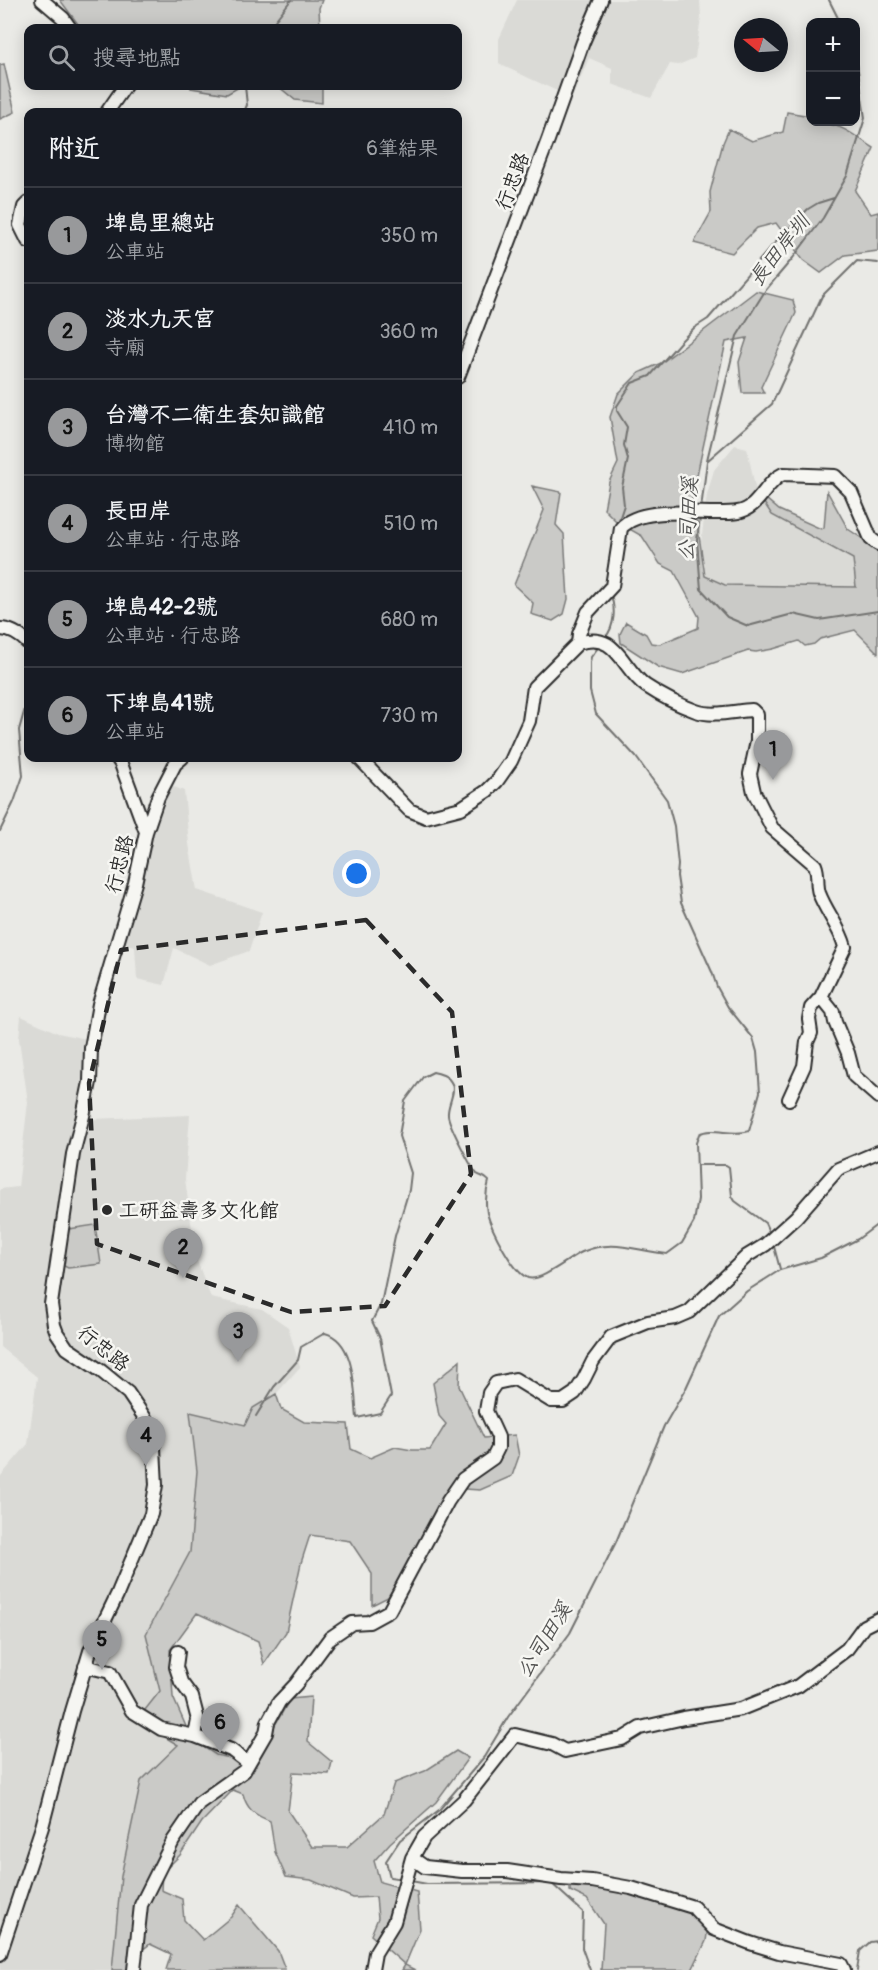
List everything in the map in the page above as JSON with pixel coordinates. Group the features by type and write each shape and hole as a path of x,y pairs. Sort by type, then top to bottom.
{"street":[{"path":"42,0 67,24"},
{"name":"行忠路","path":"462,366 583,42 601,0"},
{"path":"110,108 122,90"},
{"path":"24,207 20,225 24,233"},
{"path":"578,643 579,633 588,612 609,590 621,528 627,521 661,513 740,512 755,504 776,477 783,474 835,476 851,492 871,539 878,544"},
{"path":"0,630 5,629 24,640"},
{"path":"363,762 409,810 426,817 461,808 487,791 511,761 530,721 534,687 578,643 589,639 603,641 644,685 677,704 708,714 752,710 757,715 757,741 750,774 754,792 772,828 815,865 818,871 817,889 822,902 838,926 845,947 821,997 811,1008 809,1019 811,1033 807,1042 804,1066 789,1099"},
{"path":"120,762 146,832"},
{"name":"行忠路","path":"0,1954 42,1827 85,1666 151,1514 156,1485 153,1430 128,1394 101,1371 67,1348 54,1325 51,1304 73,1154 90,1082 91,1048 99,1004 135,883 146,832 158,797 177,762"},
{"path":"821,997 833,1012 854,1076 878,1097"},
{"path":"134,1970 141,1905 173,1840 199,1803 239,1776 266,1733 268,1722 279,1702 296,1684 330,1638 352,1623 369,1622 388,1611 448,1501 463,1479 493,1458 498,1448 498,1437 486,1411 489,1393 496,1383 515,1379 551,1401 563,1401 575,1393 593,1361 611,1337 648,1322 675,1318 689,1312 747,1256 765,1245 796,1217 838,1169 878,1152"},
{"path":"372,1970 375,1953 394,1922 412,1858 424,1837 464,1800 515,1735 552,1744 565,1751 622,1739 647,1726 741,1709 798,1686 847,1649 864,1626 878,1619"},
{"path":"178,1652 176,1667 181,1682 192,1697 198,1720 195,1736"},
{"path":"85,1666 110,1672 132,1712 161,1729 195,1736 231,1750 248,1763"},
{"path":"412,1858 426,1867 462,1871 507,1871 631,1888 693,1907 714,1929 732,1936 778,1952 841,1964 844,1970"}],"highlighted area":[{"path":"366,920 452,1012 471,1174 385,1306 291,1312 97,1244 89,1083 121,950"}],"shaded area":[{"path":"60,0 322,0 319,8 320,24 78,24"},
{"path":"517,0 700,0 701,18 695,58 678,65 670,64 651,98 612,84 612,68 589,58 572,98 499,64 499,39"},
{"path":"4,64 15,112 0,119 0,65"},
{"path":"203,90 234,90 227,94"},
{"path":"283,90 322,90 322,103 295,100"},
{"path":"787,112 806,115 806,126 837,126 874,148 855,191 871,214 878,212 878,251 845,255 821,273 803,260 776,223 757,228 732,253 694,243 711,212 710,192 729,129 752,141 783,132"},
{"path":"756,291 793,300 796,313 761,387 764,393 742,393 739,362 747,338 726,342 693,493 690,520 697,522 705,576 725,585 856,587 853,559 772,515 764,503 766,499 779,510 821,529 824,528 827,491 848,529 878,549 878,653 855,630 820,639 814,644 805,646 799,641 773,649 748,651 682,674 658,667 621,643 620,634 626,622 646,634 651,643 660,644 698,628 699,617 674,571 660,564 642,536 617,522 604,509 609,482 618,463 610,417 618,394 639,373 661,363"},
{"path":"735,445 747,448 756,492 772,515 854,560 856,587 725,585 705,576 701,543 707,495 714,470"},
{"path":"532,486 561,492 556,525 564,534 568,599 564,614 553,621 531,614 533,603 514,585 544,510"},
{"path":"167,784 184,791 189,844 197,890 262,912 249,951 210,965 174,948 164,985 137,979 135,947 115,941"},
{"path":"21,1016 58,1033 91,1040 93,1119 190,1115 185,1179 196,1258 211,1298 262,1309 288,1327 300,1367 276,1394 253,1408 245,1425 191,1412 197,1471 190,1552 146,1634 160,1691 179,1744 141,1781 121,1876 112,1970 0,1970 0,1477 28,1444 37,1377 0,1347 0,1189 18,1187 28,1102 19,1039"},
{"path":"95,1225 101,1264 68,1268 64,1266 69,1229"},
{"path":"460,1361 459,1386 484,1438 515,1435 519,1456 512,1476 480,1490 449,1488 425,1535 388,1597 372,1605 372,1574 350,1541 310,1535 301,1563 286,1632 264,1664 258,1641 197,1613 170,1650 173,1697 192,1740 216,1755 253,1763 290,1699 311,1697 308,1742 332,1762 329,1774 293,1772 288,1811 312,1847 347,1847 384,1814 394,1783 425,1771 456,1751 468,1758 436,1802 390,1843 374,1861 380,1882 417,1892 420,1929 405,1965 371,1935 378,1918 376,1897 353,1898 311,1880 286,1877 275,1852 270,1821 252,1811 243,1794 233,1790 202,1822 180,1855 162,1873 161,1890 182,1899 184,1920 203,1940 231,1917 239,1905 278,1951 285,1969 166,1970 171,1954 150,1944 132,1958 129,1970 112,1970 121,1876 141,1781 178,1745 137,1720 160,1691 146,1634 190,1552 197,1471 190,1412 245,1425 253,1408 276,1394 281,1409 304,1422 348,1424 351,1449 370,1458 395,1447 430,1450 446,1424 439,1416 433,1383"},
{"path":"592,1882 689,1911 708,1927 706,1941 692,1970 601,1970 604,1924 587,1899 570,1891 570,1883"},
{"path":"405,1965 415,1970 402,1970"}],"waterway":[{"path":"272,24 291,0"},
{"name":"長田岸圳","path":"829,0 838,18"},
{"name":"長田岸圳","path":"707,460 737,336 765,291 823,218 847,176 865,118 858,72"},
{"path":"245,90 246,108"},
{"path":"617,526 624,505 622,487 628,459 624,445 627,427 617,411 617,406 632,383 650,376 694,328 708,319 771,247 808,209 834,198"},
{"name":"公司田溪","path":"701,509 707,461 772,404 822,296 857,261 878,263"},
{"name":"公司田溪","path":"700,518 697,540 701,589 727,617 748,626 793,614 819,620 878,611"},
{"path":"605,638 611,628 613,617 610,593"},
{"path":"256,1416 274,1387 298,1360 301,1347 325,1333 335,1338 343,1346 348,1356 354,1381 357,1418 380,1413 391,1396 380,1338 372,1321 381,1304 395,1236 409,1190 411,1173 399,1136 405,1101 423,1077 433,1072 446,1077 452,1084 453,1091 448,1115 452,1127 474,1170 489,1181 486,1197 487,1213 498,1239 509,1259 528,1278 534,1278 555,1269 582,1252 604,1246 667,1254 682,1243 694,1222 698,1199 696,1143 699,1134 710,1131 736,1133 749,1131 760,1092 757,1052 753,1038 728,1007 717,987 681,903 674,826 667,800 636,757 596,714 590,691 590,662 600,645"},
{"path":"0,831 23,776 19,730 24,712"},
{"path":"697,1165 726,1165 729,1167 732,1196 735,1201 765,1223 770,1234"},
{"name":"公司田溪","path":"403,1879 390,1877 386,1861 400,1840 439,1810 484,1757 508,1717 570,1633 616,1542 664,1426 686,1388 719,1316 747,1291 780,1270 821,1258 858,1239 878,1224"},
{"path":"773,1243 780,1269"},
{"name":"公司田溪","path":"411,1881 427,1884 551,1883 583,1912 582,1948 590,1970"},
{"path":"857,1970 860,1951 870,1942 878,1941"}],"place":[{"name":"埤島里總站","path":"773,780"},
{"name":"工研益壽多文化館","path":"107,1210"},
{"name":"淡水九天宮","path":"183,1278"},
{"name":"台灣不二衛生套知識館","path":"238,1362"},
{"name":"長田岸","path":"146,1466"},
{"name":"埤島42-2號","path":"102,1670"},
{"name":"下埤島41號","path":"220,1753"}]}
